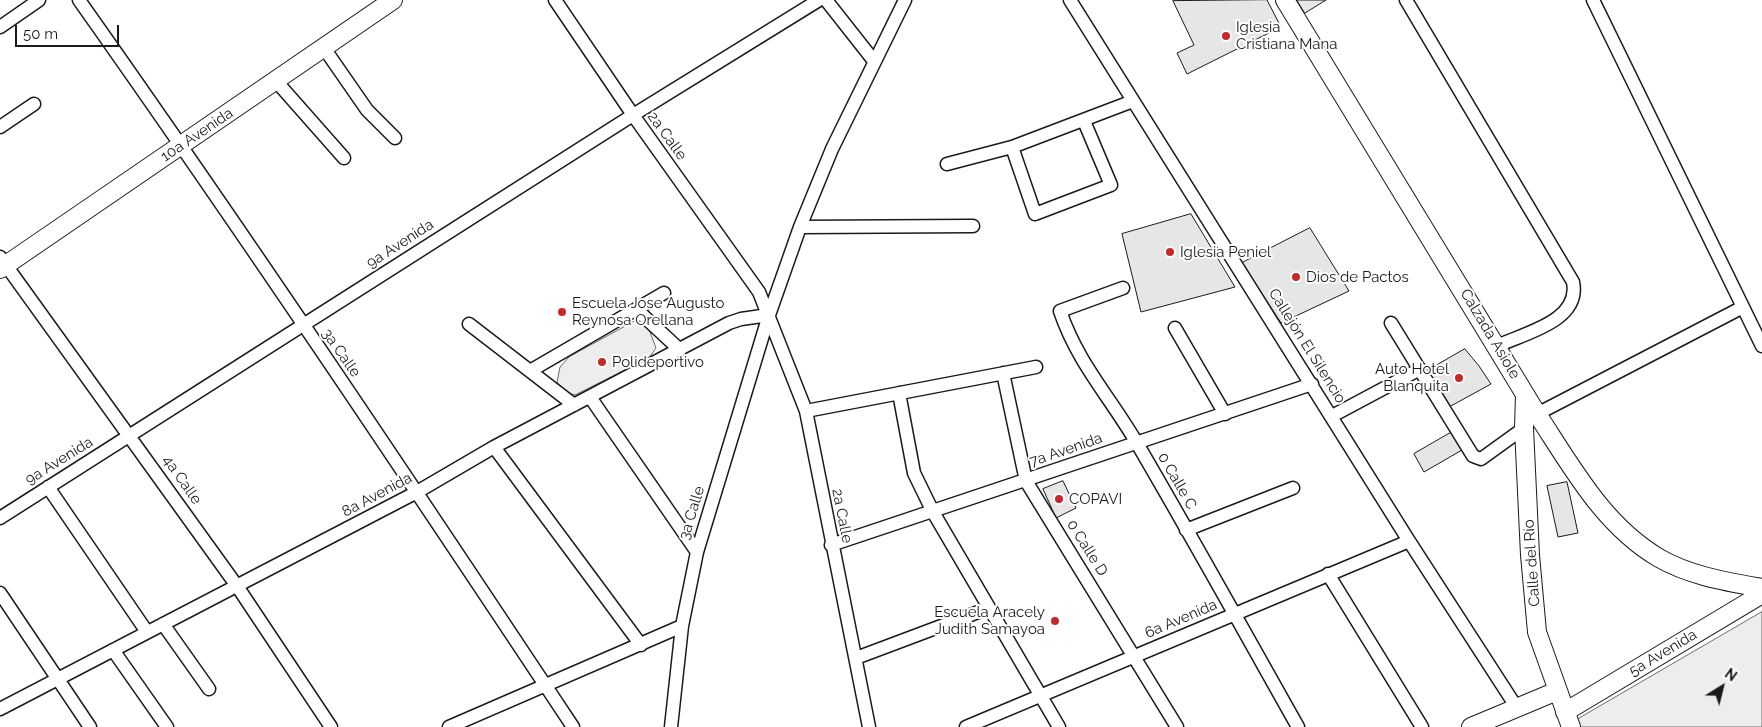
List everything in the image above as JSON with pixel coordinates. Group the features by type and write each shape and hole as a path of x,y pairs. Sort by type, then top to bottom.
{"main road":[{"name":"10a Avenida","path":"2,263 182,145 393,0"},
{"name":"Calzada Asiole","path":"1285,0 1537,414 1577,475 1614,524 1660,559 1680,568 1734,583 1762,588"},
{"name":"Calle del Río","path":"1525,393 1524,428 1530,555 1537,632 1556,691 1568,720"},
{"name":"5a Avenida","path":"1568,720 1762,594"},
{"path":"1471,727 1556,691"}],"street":[{"path":"0,27 39,0"},
{"name":"3a Calle","path":"80,0 182,145 303,326 418,492 573,727"},
{"name":"2a Calle","path":"555,0 633,115 759,292 769,315 806,411 831,545 869,727"},
{"name":"9a Avenida","path":"0,518 633,115 819,0"},
{"path":"826,0 874,61"},
{"path":"769,315 800,227 832,149 905,0"},
{"name":"Callejón El Silencio","path":"1070,0 1409,541 1517,708"},
{"path":"1406,0 1573,282 1575,295 1566,313 1497,346"},
{"path":"1593,0 1762,346"},
{"path":"324,48 367,110 395,138"},
{"path":"276,81 344,158"},
{"path":"947,164 1012,147 1133,101"},
{"path":"0,127 34,104"},
{"path":"1012,147 1035,214 1111,186 1084,120"},
{"path":"800,227 973,226"},
{"name":"4a Calle","path":"2,263 130,436 237,586 331,727"},
{"name":"0 Calle C","path":"1123,288 1060,311 1072,345 1137,443 1298,727"},
{"path":"530,371 664,293"},
{"path":"1537,414 1743,307"},
{"path":"636,309 680,350"},
{"name":"3a Calle","path":"672,727 682,626 697,552 769,315"},
{"name":"8a Avenida","path":"0,709 418,492 494,447 680,350 741,319 769,315"},
{"path":"1391,323 1472,456 1481,458 1524,428"},
{"path":"470,324 574,405"},
{"path":"1175,328 1225,414"},
{"path":"806,411 1036,367"},
{"path":"1332,416 1420,369"},
{"name":"0 Calle D","path":"1003,373 1026,480 1177,727"},
{"name":"7a Avenida","path":"831,545 1312,384"},
{"path":"899,393 914,473 933,512 1059,727"},
{"path":"590,397 697,552"},
{"path":"494,447 640,645"},
{"path":"48,487 146,632"},
{"path":"1186,530 1292,488"},
{"name":"6a Avenida","path":"966,727 1409,541"},
{"path":"1328,574 1422,727"},
{"path":"0,593 90,727"},
{"path":"856,658 989,608"},
{"path":"163,624 209,689"},
{"path":"449,727 682,626"},
{"path":"113,650 167,727"}],"shaded area":[{"name":"Polideportivo","path":"635,321 647,324 656,348 649,358 575,395 564,392 557,382 560,367 569,357"},
{"path":"1762,612 1762,727 1575,727 1573,722"}],"building":[{"name":"Iglesia Cristiana Mana","path":"1267,0 1281,27 1187,74 1177,53 1194,45 1173,1"},
{"path":"1297,0 1326,0 1305,13"},
{"name":"Iglesia Peniel","path":"1191,214 1235,287 1141,312 1122,234"},
{"name":"Dios de Pactos","path":"1310,228 1349,291 1281,323 1242,263"},
{"name":"Auto Hotel Blanquita","path":"1465,349 1491,384 1449,407 1427,371"},
{"path":"1452,432 1462,450 1424,472 1414,454"},
{"name":"COPAVI","path":"1063,481 1076,508 1056,518 1043,489"},
{"path":"1567,482 1578,533 1558,537 1547,486"}],"place":[{"name":"Iglesia Cristiana Mana","path":"1226,36"},
{"name":"Iglesia Peniel","path":"1170,252"},
{"name":"Dios de Pactos","path":"1296,277"},
{"name":"Escuela Jose Augusto Reynosa Orellana","path":"562,312"},
{"name":"Polideportivo","path":"602,362"},
{"name":"Auto Hotel Blanquita","path":"1459,378"},
{"name":"COPAVI","path":"1059,499"},
{"name":"Escuela Aracely Judith Samayoa","path":"1055,621"}]}
